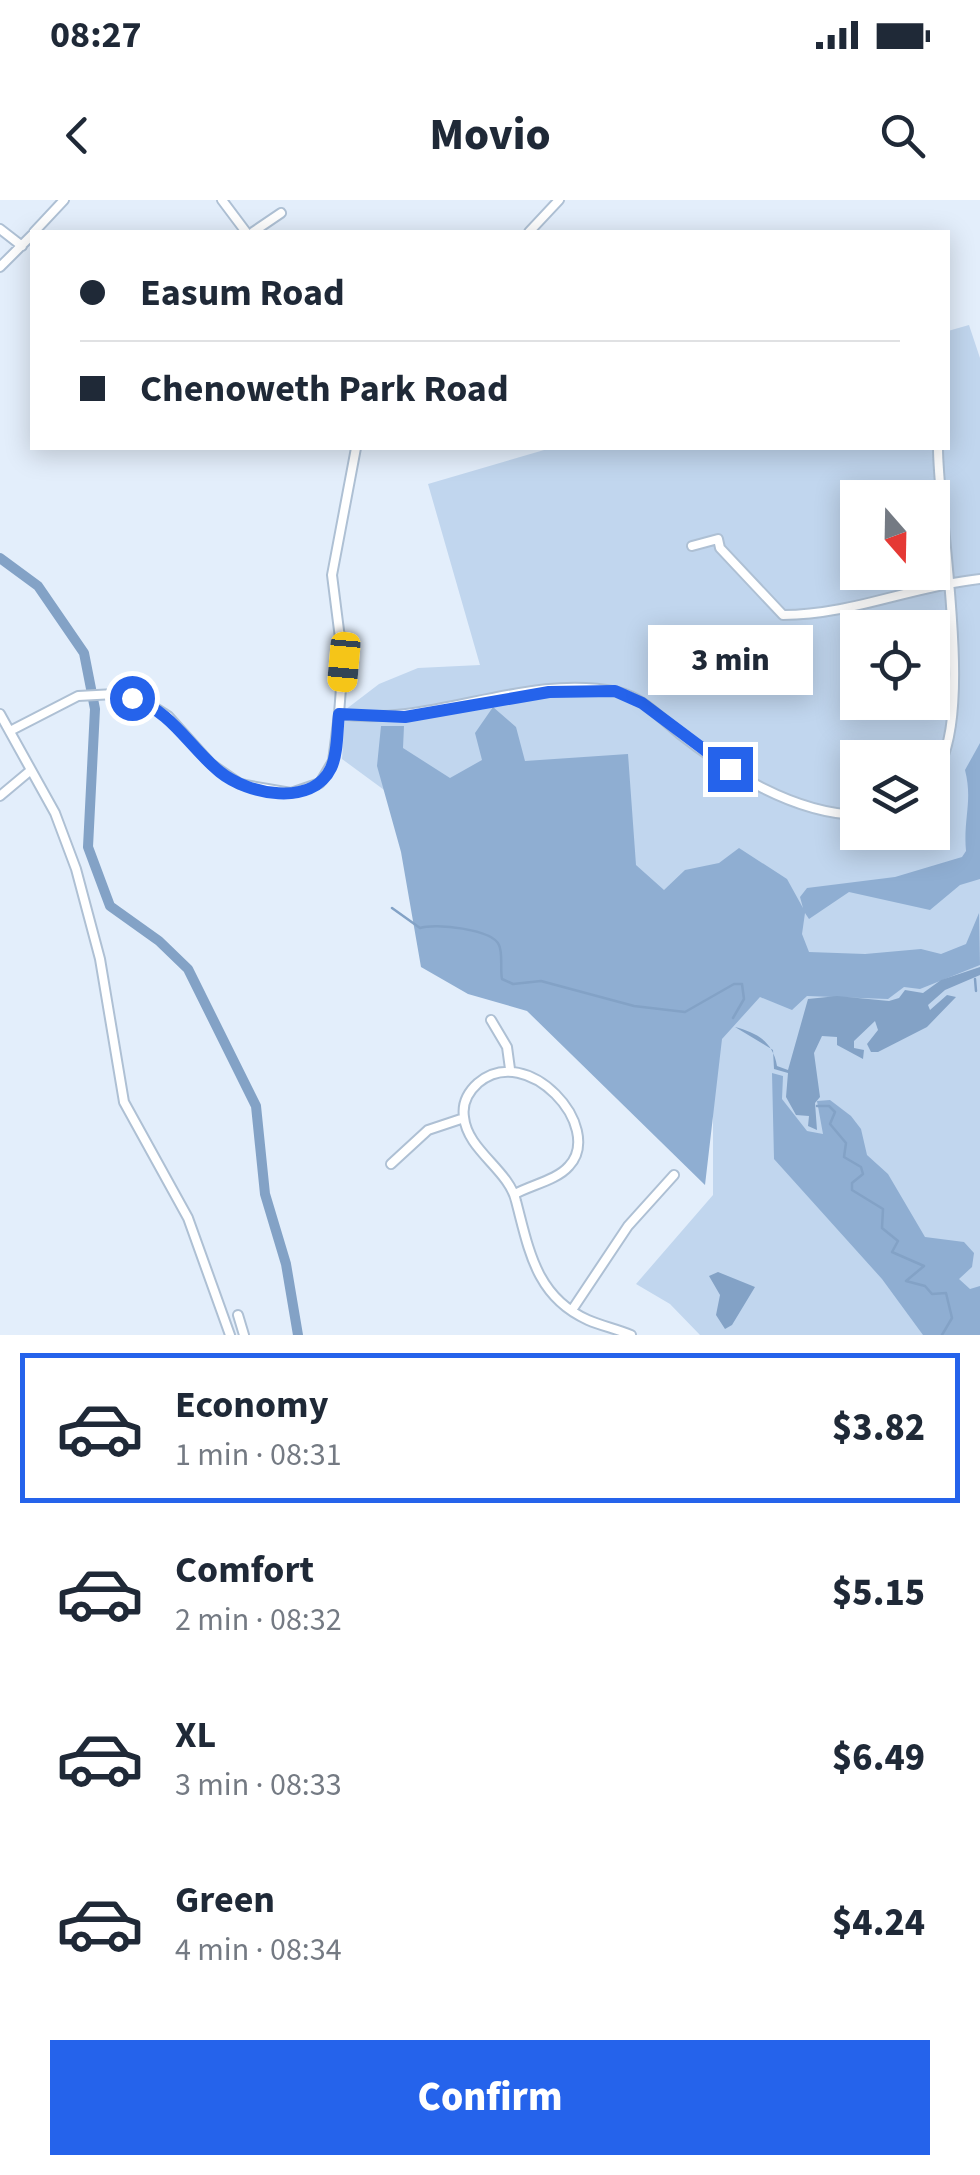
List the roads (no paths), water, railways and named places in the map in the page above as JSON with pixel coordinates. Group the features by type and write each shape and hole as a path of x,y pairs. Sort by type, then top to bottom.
{"street":[{"path":"37,230 64,200"},
{"path":"222,200 247,230"},
{"path":"532,230 558,200"},
{"path":"252,230 281,213"},
{"path":"0,228 22,246"},
{"path":"0,267 30,237"},
{"path":"10,731 98,692 132,698 158,709 226,777 276,792 307,790 324,779 333,761 344,662 332,576 356,450"},
{"path":"938,450 940,480"},
{"path":"692,546 718,539 720,548 783,616 807,615 916,590"},
{"path":"950,583 980,580"},
{"path":"947,590 954,662 950,740"},
{"path":"339,714 405,717 520,695 615,691 642,703 730,769 788,800 811,809 840,813"},
{"path":"0,714 62,831 89,915 124,1102 188,1218 230,1335"},
{"path":"0,796 31,770"},
{"path":"491,1020 507,1046 510,1069"},
{"path":"515,1194 564,1171 573,1161 578,1143 569,1113 557,1096 538,1081 510,1069 476,1085 465,1103 466,1129 515,1194 521,1233 537,1274 572,1310 631,1335"},
{"path":"391,1164 428,1130 464,1118"},
{"path":"572,1310 628,1226 674,1175"},
{"path":"238,1315 244,1335"}],"waterway":[{"path":"0,558 38,586 84,653 95,709 88,847 110,906 159,941 188,969 256,1106 265,1194 286,1264 298,1335"},
{"path":"392,908 420,928 462,929 494,939 500,948 502,979 513,984 541,981 634,1006 685,1012 734,984 742,984 744,999 733,1018"},
{"path":"975,979 976,991"},
{"path":"817,1106 829,1106 835,1112 830,1124 846,1143 844,1157 861,1167 863,1174 852,1183 852,1190 883,1209 882,1228 898,1241 892,1252 924,1266 906,1281 925,1286 932,1294 946,1293 952,1318 942,1335"}]}
